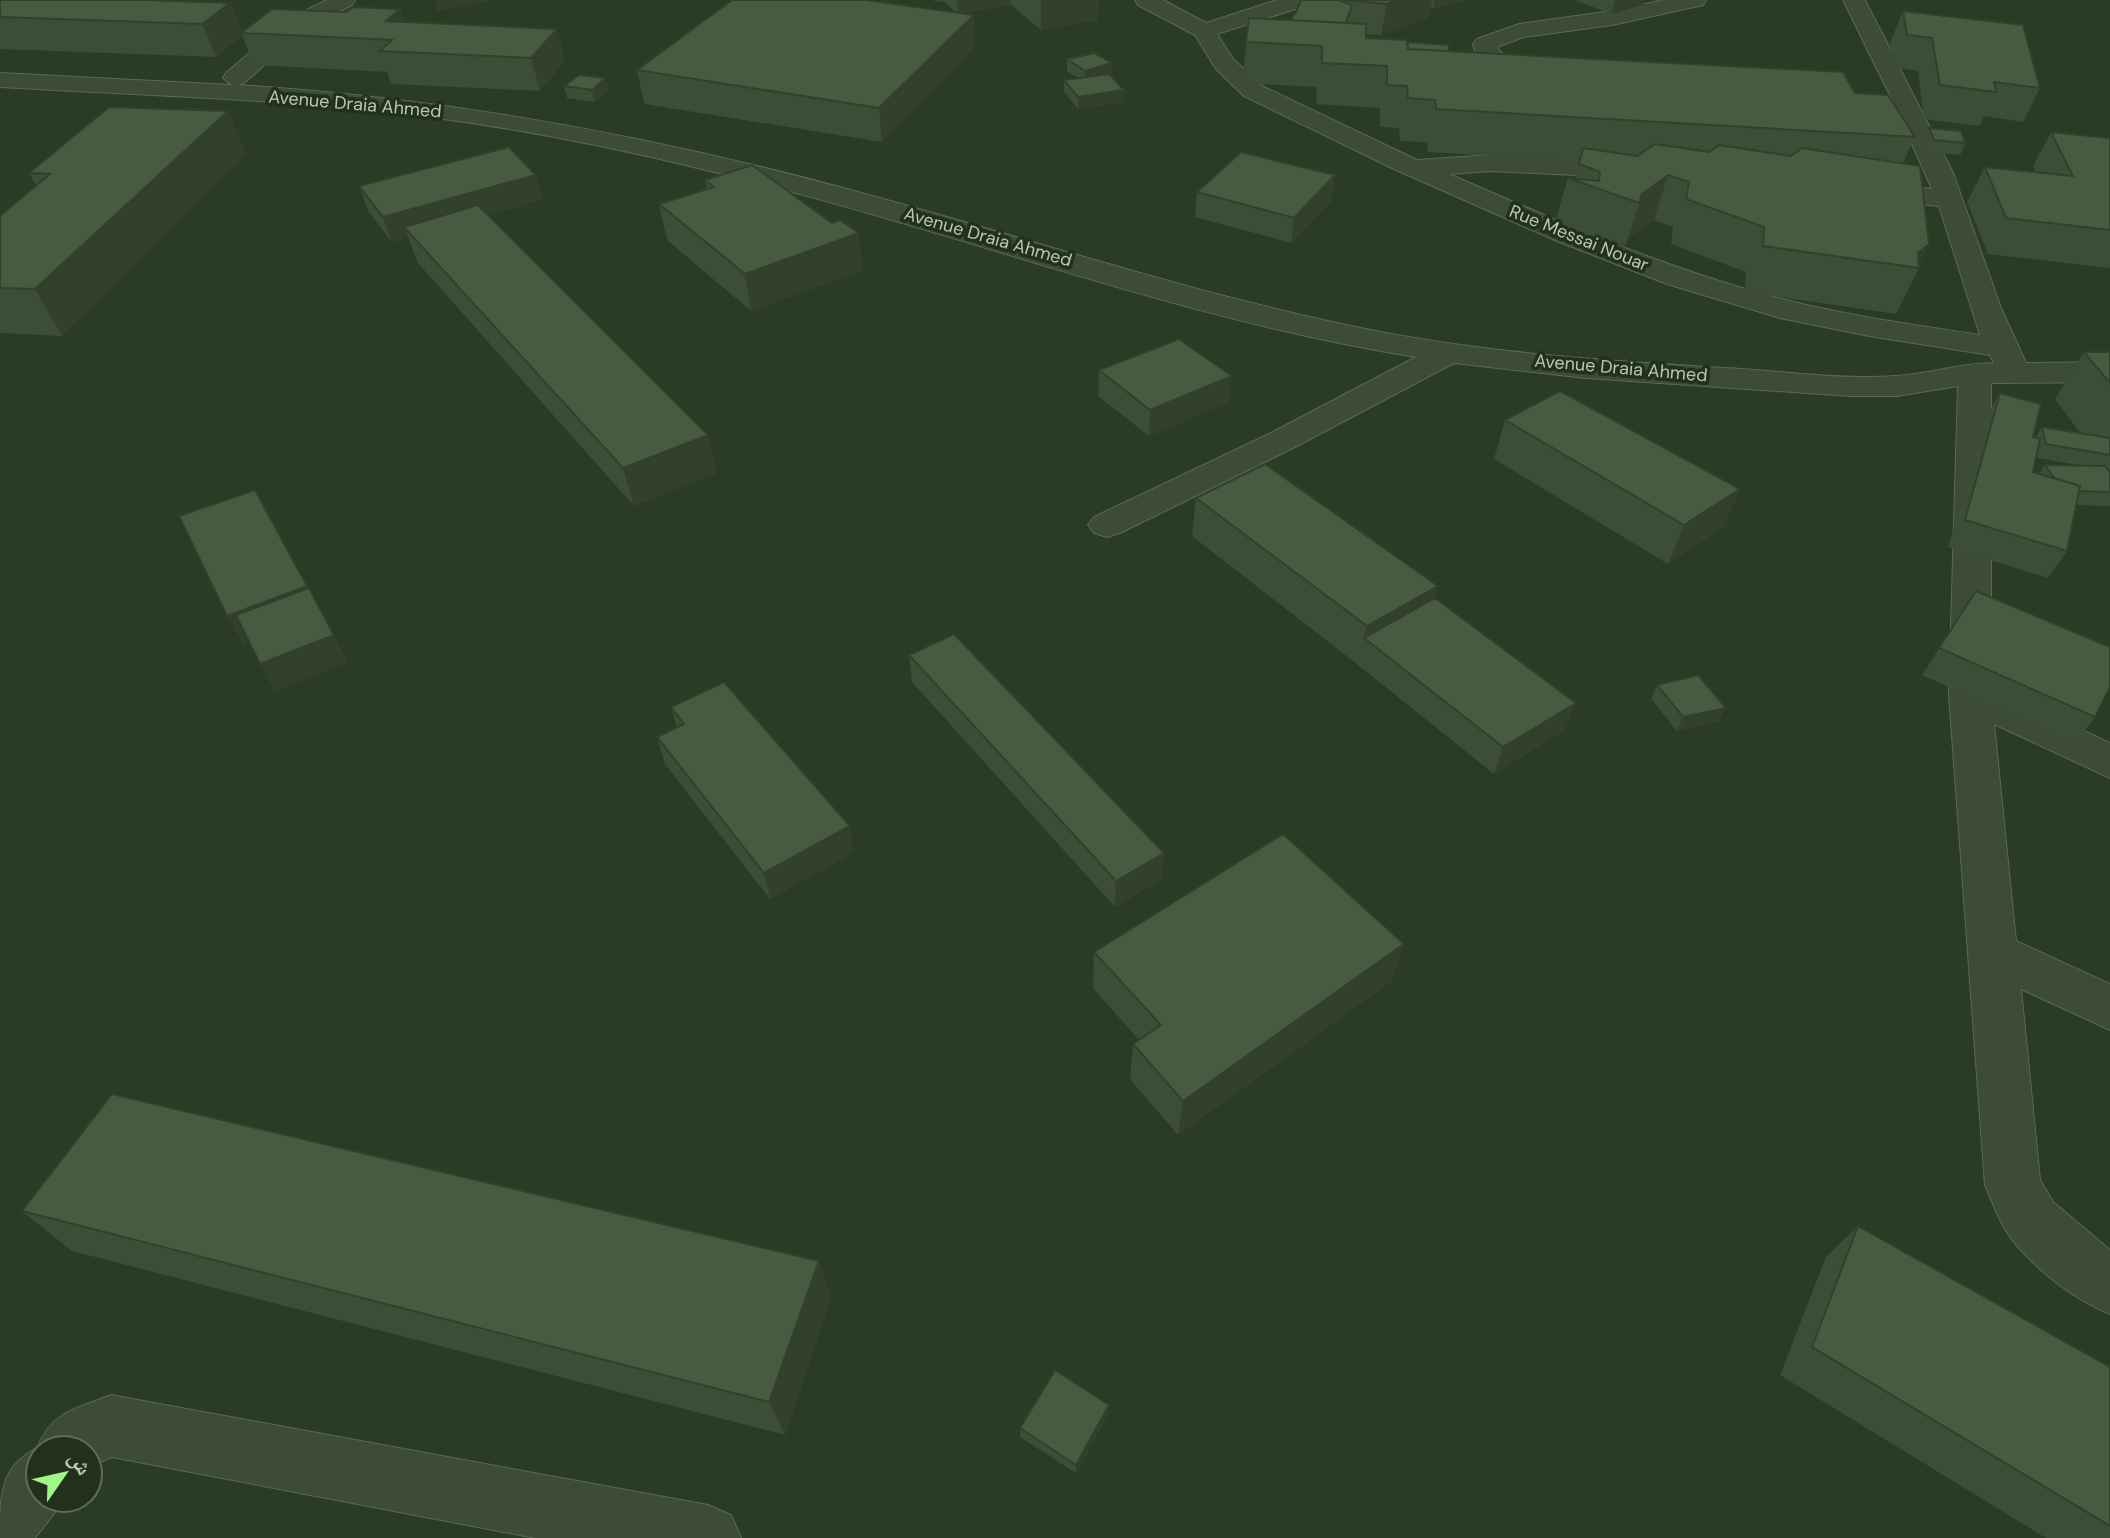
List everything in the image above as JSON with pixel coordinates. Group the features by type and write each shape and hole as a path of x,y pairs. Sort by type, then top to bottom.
{"street":[{"path":"286,0 298,23"},
{"path":"235,78 298,23 344,0"},
{"path":"1146,0 1204,31 1300,0"},
{"path":"1564,82 1527,76 1508,69 1487,54 1485,44 1519,31 1612,18 1695,0"},
{"path":"1854,0 1911,112 1950,199 1997,364 1970,695 2013,1185 2033,1221 2071,1257 2110,1285"},
{"name":"Rue Messai Nouar","path":"1204,31 1230,73 1253,91 1412,168 1572,237 1706,287 1997,364"},
{"name":"Avenue Draia Ahmed","path":"0,63 415,92 643,130 858,180 1213,302 1328,330 1448,353 1851,386 1897,386 1997,364"},
{"name":"Avenue Draia Ahmed","path":"0,80 337,100 483,118 705,161 1003,232 1386,314"},
{"path":"1818,106 1911,112"},
{"path":"1412,168 1492,163 1662,172"},
{"path":"1844,189 1950,199"},
{"path":"1107,525 1281,441 1448,353"},
{"path":"1888,359 2110,372"},
{"path":"1970,695 2110,762"},
{"path":"1995,954 2110,1008"},
{"path":"92,1434 111,1426 708,1538"},
{"path":"0,1530 24,1499"}],"building":[{"path":"0,0 230,3 202,24 0,17"},
{"path":"732,0 866,0 974,15 879,108 637,70"},
{"path":"1301,0 1339,0 1352,5 1346,23 1290,20"},
{"path":"1344,0 1396,0 1387,4"},
{"path":"353,7 400,9 386,21 557,29 531,58 380,51 392,40 241,33 272,9 346,12"},
{"path":"1903,11 2023,25 2040,88 1994,82 1996,92 1940,85 1932,38 1907,35"},
{"path":"1249,18 1366,24 1366,38 1407,40 1408,49 1843,72 1855,93 1888,95 1915,137 1436,109 1435,100 1408,98 1407,86 1387,85 1387,66 1322,63 1322,46 1246,42"},
{"path":"1407,42 1449,45 1449,51 1408,49"},
{"path":"1094,53 1112,63 1085,71 1067,59"},
{"path":"1109,74 1124,90 1078,97 1064,80"},
{"path":"579,75 606,78 592,90 564,86"},
{"path":"109,107 228,111 35,289 0,288 0,216 50,174 29,173"},
{"path":"1929,128 1961,131 1966,143 1934,140"},
{"path":"2051,132 2110,138 2110,230 2006,218 1985,167 2073,176"},
{"path":"1655,144 1709,152 1719,145 1791,156 1802,148 1920,166 1929,244 1918,253 1919,268 1763,246 1764,227 1686,199 1689,182 1668,175 1642,194 1639,203 1568,178 1599,181 1600,172 1579,164 1583,148 1637,156"},
{"path":"509,147 536,175 383,217 359,186"},
{"path":"1241,152 1335,175 1294,218 1197,192"},
{"path":"752,165 832,223 840,220 859,233 745,274 659,204 714,187 705,180"},
{"path":"478,205 708,435 623,468 404,227"},
{"path":"1179,339 1232,376 1150,410 1099,370"},
{"path":"2084,352 2110,352 2110,383"},
{"path":"1560,391 1740,489 1684,525 1505,420"},
{"path":"2000,393 2041,404 2033,437 2040,439 2033,472 2080,486 2067,551 1965,520"},
{"path":"2042,427 2110,438 2110,455 2046,444"},
{"path":"1265,464 1438,586 1367,626 1196,498"},
{"path":"2045,465 2105,466 2110,472 2110,492 2079,491 2080,486 2054,478"},
{"path":"255,490 307,586 227,616 179,516"},
{"path":"309,588 334,635 260,664 236,615"},
{"path":"1976,591 2110,647 2110,687 2095,717 1939,648"},
{"path":"1435,598 1576,703 1503,747 1364,638"},
{"path":"954,634 1164,853 1116,881 909,655"},
{"path":"1698,675 1726,708 1683,717 1657,685"},
{"path":"724,682 850,826 764,873 657,737 684,724 671,707"},
{"path":"1283,834 1404,944 1183,1101 1133,1044 1161,1025 1094,952"},
{"path":"112,1094 819,1261 769,1402 22,1211"},
{"path":"1858,1226 2110,1367 2110,1526 1812,1347"},
{"path":"1055,1370 1109,1405 1076,1465 1020,1428"}]}
